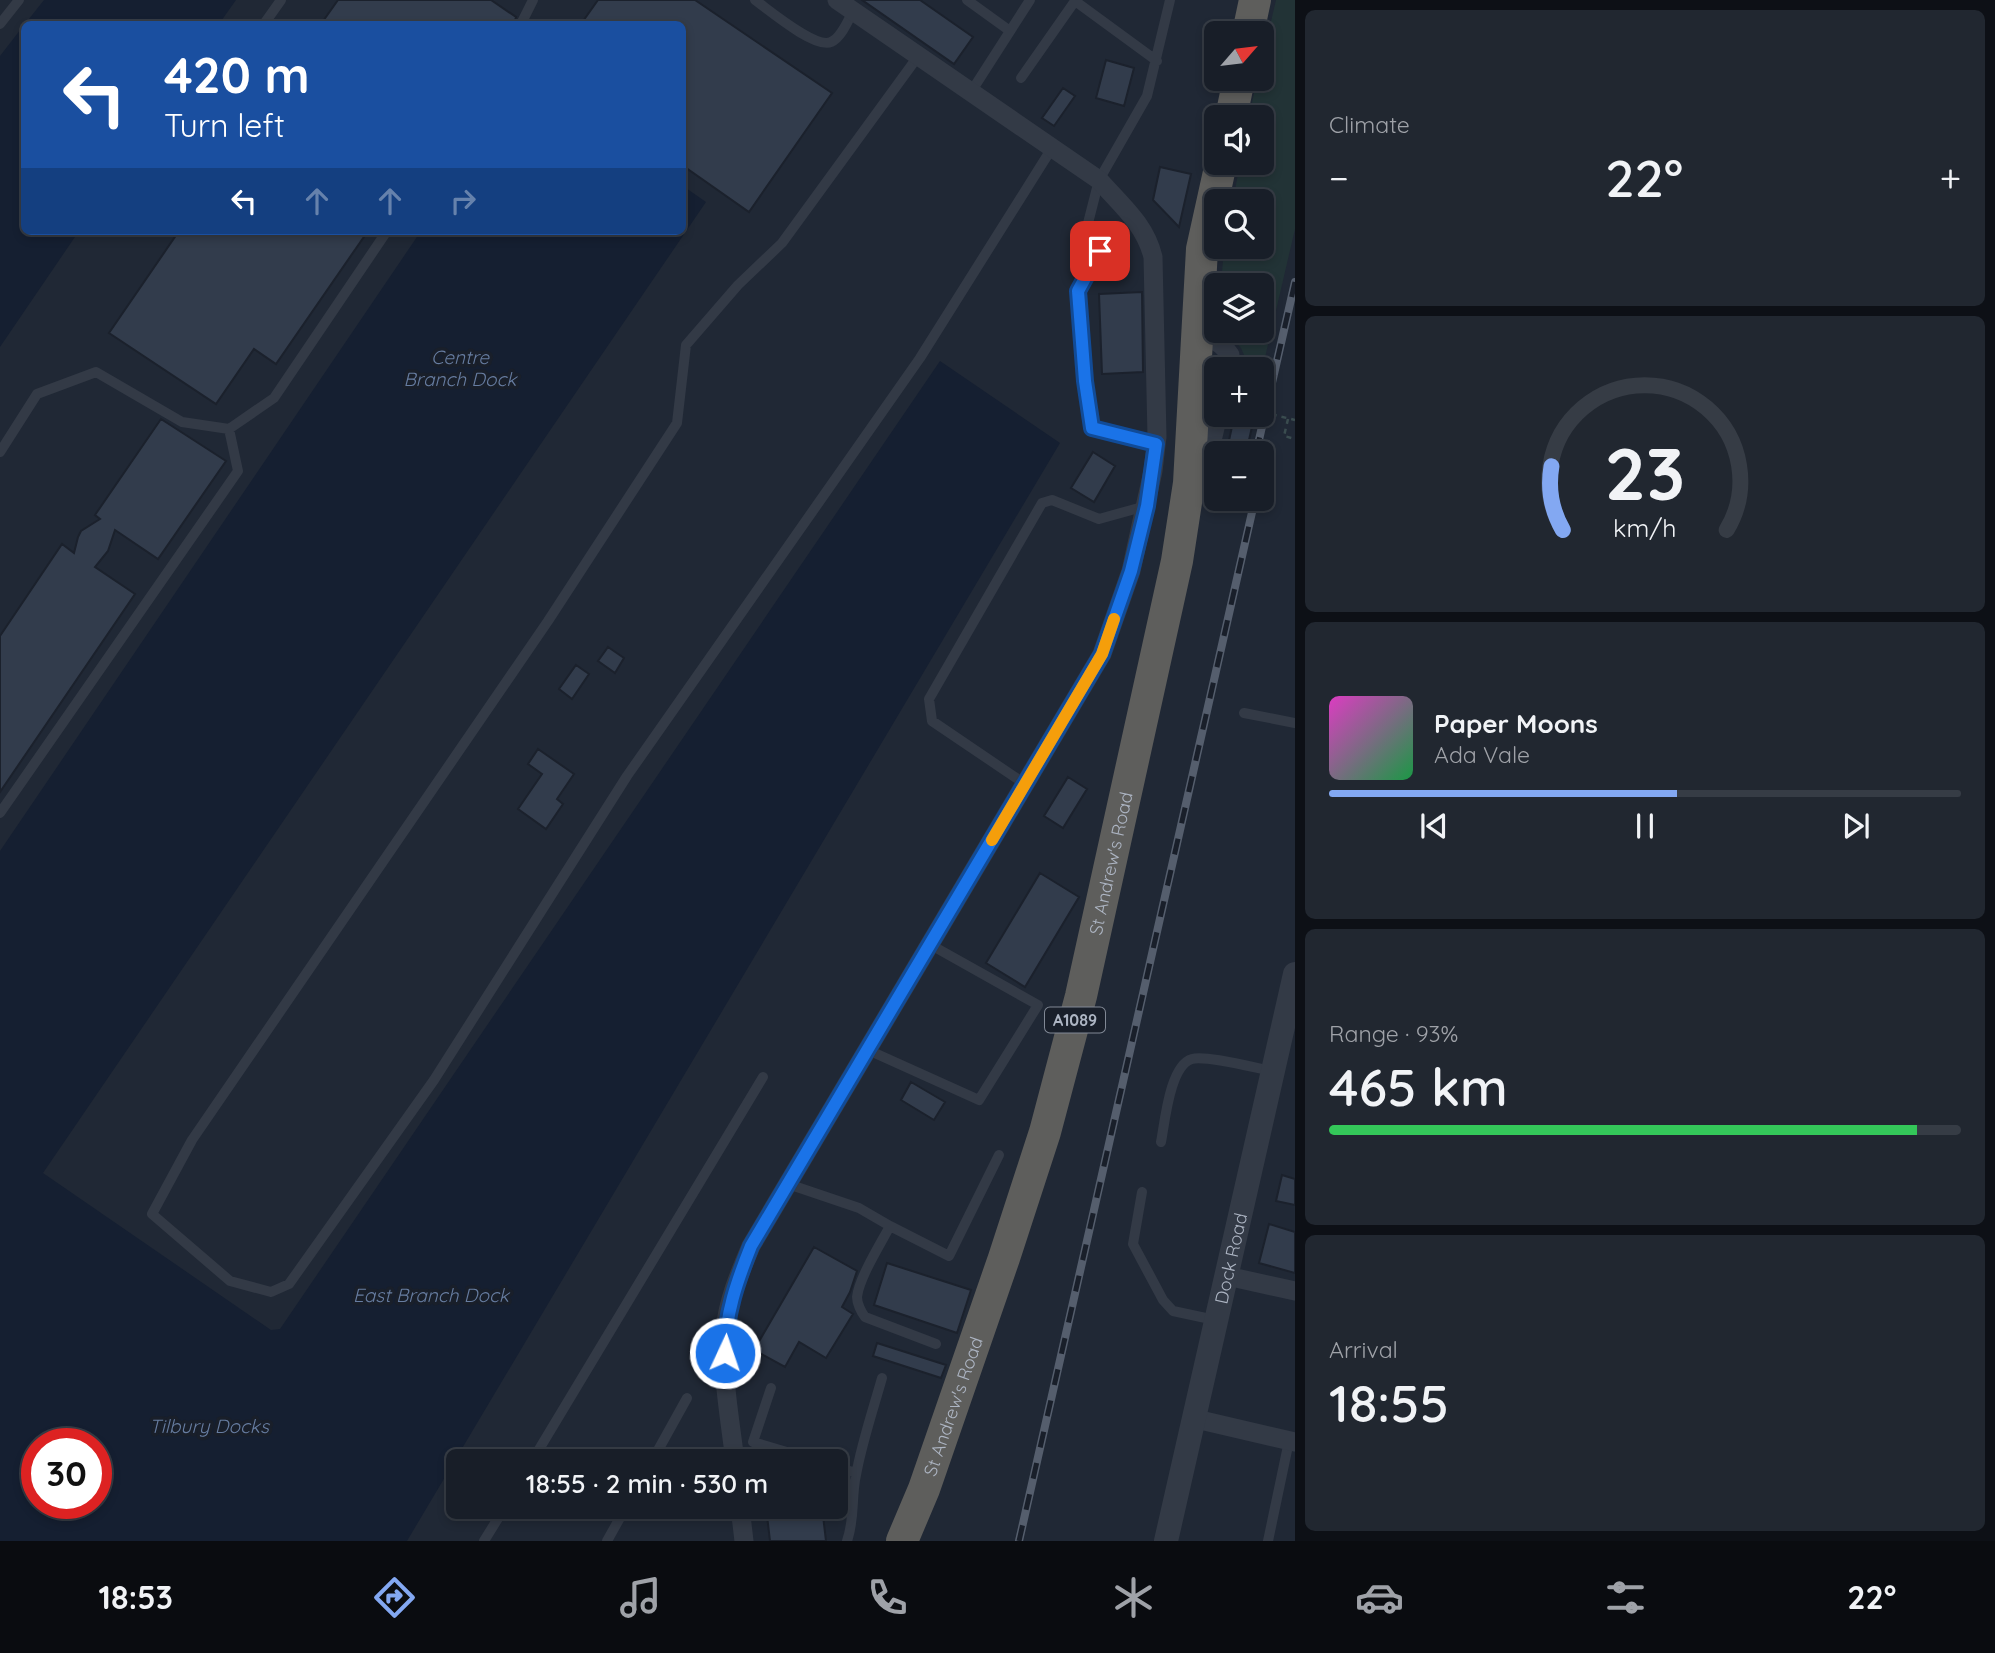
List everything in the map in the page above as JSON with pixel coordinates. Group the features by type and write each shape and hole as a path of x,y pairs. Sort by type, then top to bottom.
{"highway":[{"path":"1251,21 1255,0"},
{"name":"St Andrew's Road","path":"902,1541 928,1476 1004,1258 1045,1132 1081,996 1177,561 1189,483 1202,249 1218,175"}],"street":[{"path":"734,1449 726,1377 725,1329 735,1286 751,1246 1102,654 1131,571 1147,506 1156,444 1153,257 1150,243 1135,218 1099,180 845,6"},
{"path":"1198,336 1220,342 1230,357"},
{"path":"1189,483 1198,484 1203,479 1215,427"},
{"name":"Dock Road","path":"1166,1541 1196,1419 1295,974"},
{"path":"1227,1276 1295,1291"},
{"path":"1196,1419 1292,1441"},
{"path":"741,1519 744,1541"}],"lane":[{"path":"0,24 19,0"},
{"path":"266,21 281,0"},
{"path":"522,21 533,0"},
{"path":"755,0 809,38 822,44 832,42 842,30 845,6"},
{"path":"967,0 1010,31"},
{"path":"971,92 1030,0"},
{"path":"1156,444 1092,428 1085,381 1078,291 1100,251 1087,227 1099,180 1147,96 1170,0"},
{"path":"1021,78 1074,1 1157,61"},
{"path":"919,55 782,243 738,285 686,345 677,424 548,621 192,1140 152,1214 230,1281 271,1292 289,1284 434,1080 627,776 920,358 1052,148"},
{"path":"0,452 37,394 96,372 182,422 229,429 274,398 384,235"},
{"path":"0,813 238,471 229,429"},
{"path":"1025,784 932,721 929,699 1042,503 1052,500 1099,519 1147,506"},
{"path":"1244,713 1295,723"},
{"path":"868,1050 979,1100 1038,1005 931,945"},
{"path":"1161,1142 1175,1075 1186,1062 1200,1058 1272,1071"},
{"path":"539,1449 763,1077"},
{"path":"788,1184 859,1208 949,1256 999,1155"},
{"path":"1142,1192 1133,1244 1163,1300 1173,1311 1216,1320"},
{"path":"890,1226 869,1266 857,1297 860,1312 871,1319 936,1344"},
{"path":"847,1541 854,1509 856,1473 882,1378"},
{"path":"771,1388 753,1442 777,1449"},
{"path":"659,1449 687,1398"},
{"path":"1268,1541 1292,1441"},
{"path":"848,1471 856,1473"},
{"path":"484,1541 498,1519"},
{"path":"607,1541 619,1519"}],"path":[{"path":"1274,415 1295,420"},
{"path":"1288,419 1284,436 1295,439"}],"shaded area":[{"path":"1276,0 1295,0 1295,229 1274,319 1274,273 1222,273 1223,259 1274,259 1274,189 1235,189 1238,175 1274,175 1274,105 1252,105 1254,91 1274,91 1274,21 1271,21"},
{"path":"1237,343 1268,343 1265,357 1245,357"}],"water":[{"path":"44,0 236,0 221,21 27,21"},
{"path":"21,29 21,235 76,235 0,347 0,56"},
{"path":"686,188 706,202 686,231"},
{"path":"418,235 683,235 43,1173 271,1330 280,1329 940,361 1060,443 462,1449 446,1449 446,1475 407,1541 0,1541 0,851"}],"building":[{"path":"338,0 491,0 516,17 515,21 323,21"},
{"path":"598,0 695,0 832,93 749,212 686,168 686,21 583,21"},
{"path":"862,0 920,0 973,37 954,64"},
{"path":"1106,60 1134,68 1124,106 1096,98"},
{"path":"1063,88 1075,96 1054,126 1042,118"},
{"path":"1160,167 1191,174 1179,227 1153,200"},
{"path":"176,235 365,235 276,364 254,349 216,404 109,333"},
{"path":"1142,292 1143,372 1102,374 1099,294"},
{"path":"161,419 226,461 158,559 115,530 108,551 95,567 135,594 0,792 0,636 62,544 74,553 81,531 100,519 95,515"},
{"path":"1232,427 1252,427 1249,441 1229,441"},
{"path":"1093,452 1115,466 1094,502 1071,488"},
{"path":"608,647 624,658 615,673 598,661"},
{"path":"576,665 589,674 572,699 559,689"},
{"path":"538,749 574,774 557,799 563,804 546,829 518,809 542,774 528,764"},
{"path":"1068,777 1087,789 1063,828 1044,816"},
{"path":"1040,873 1079,897 1025,987 986,963"},
{"path":"911,1082 945,1102 934,1120 901,1100"},
{"path":"1282,1175 1295,1179 1295,1205 1276,1201"},
{"path":"1269,1224 1295,1232 1295,1273 1259,1263"},
{"path":"814,1247 857,1271 842,1307 853,1314 826,1358 799,1342 785,1367 754,1350"},
{"path":"887,1263 971,1290 957,1333 874,1305"},
{"path":"877,1343 946,1365 941,1378 873,1356"},
{"path":"767,1519 823,1519 826,1541 770,1541"}],"railway":[{"path":"1259,441 1295,282"},
{"path":"1019,1541 1252,511"}],"slow traffic":[{"path":"992,840 1102,654 1114,619"}],"route":[{"path":"725,1353 725,1329 735,1286 751,1246 1102,654 1131,571 1147,506 1156,444 1092,428 1085,381 1078,291 1100,251"}],"water label":[{"name":"Centre Branch Dock","path":"460,368"},
{"name":"East Branch Dock","path":"431,1295"},
{"name":"Tilbury Docks","path":"209,1426"}]}
